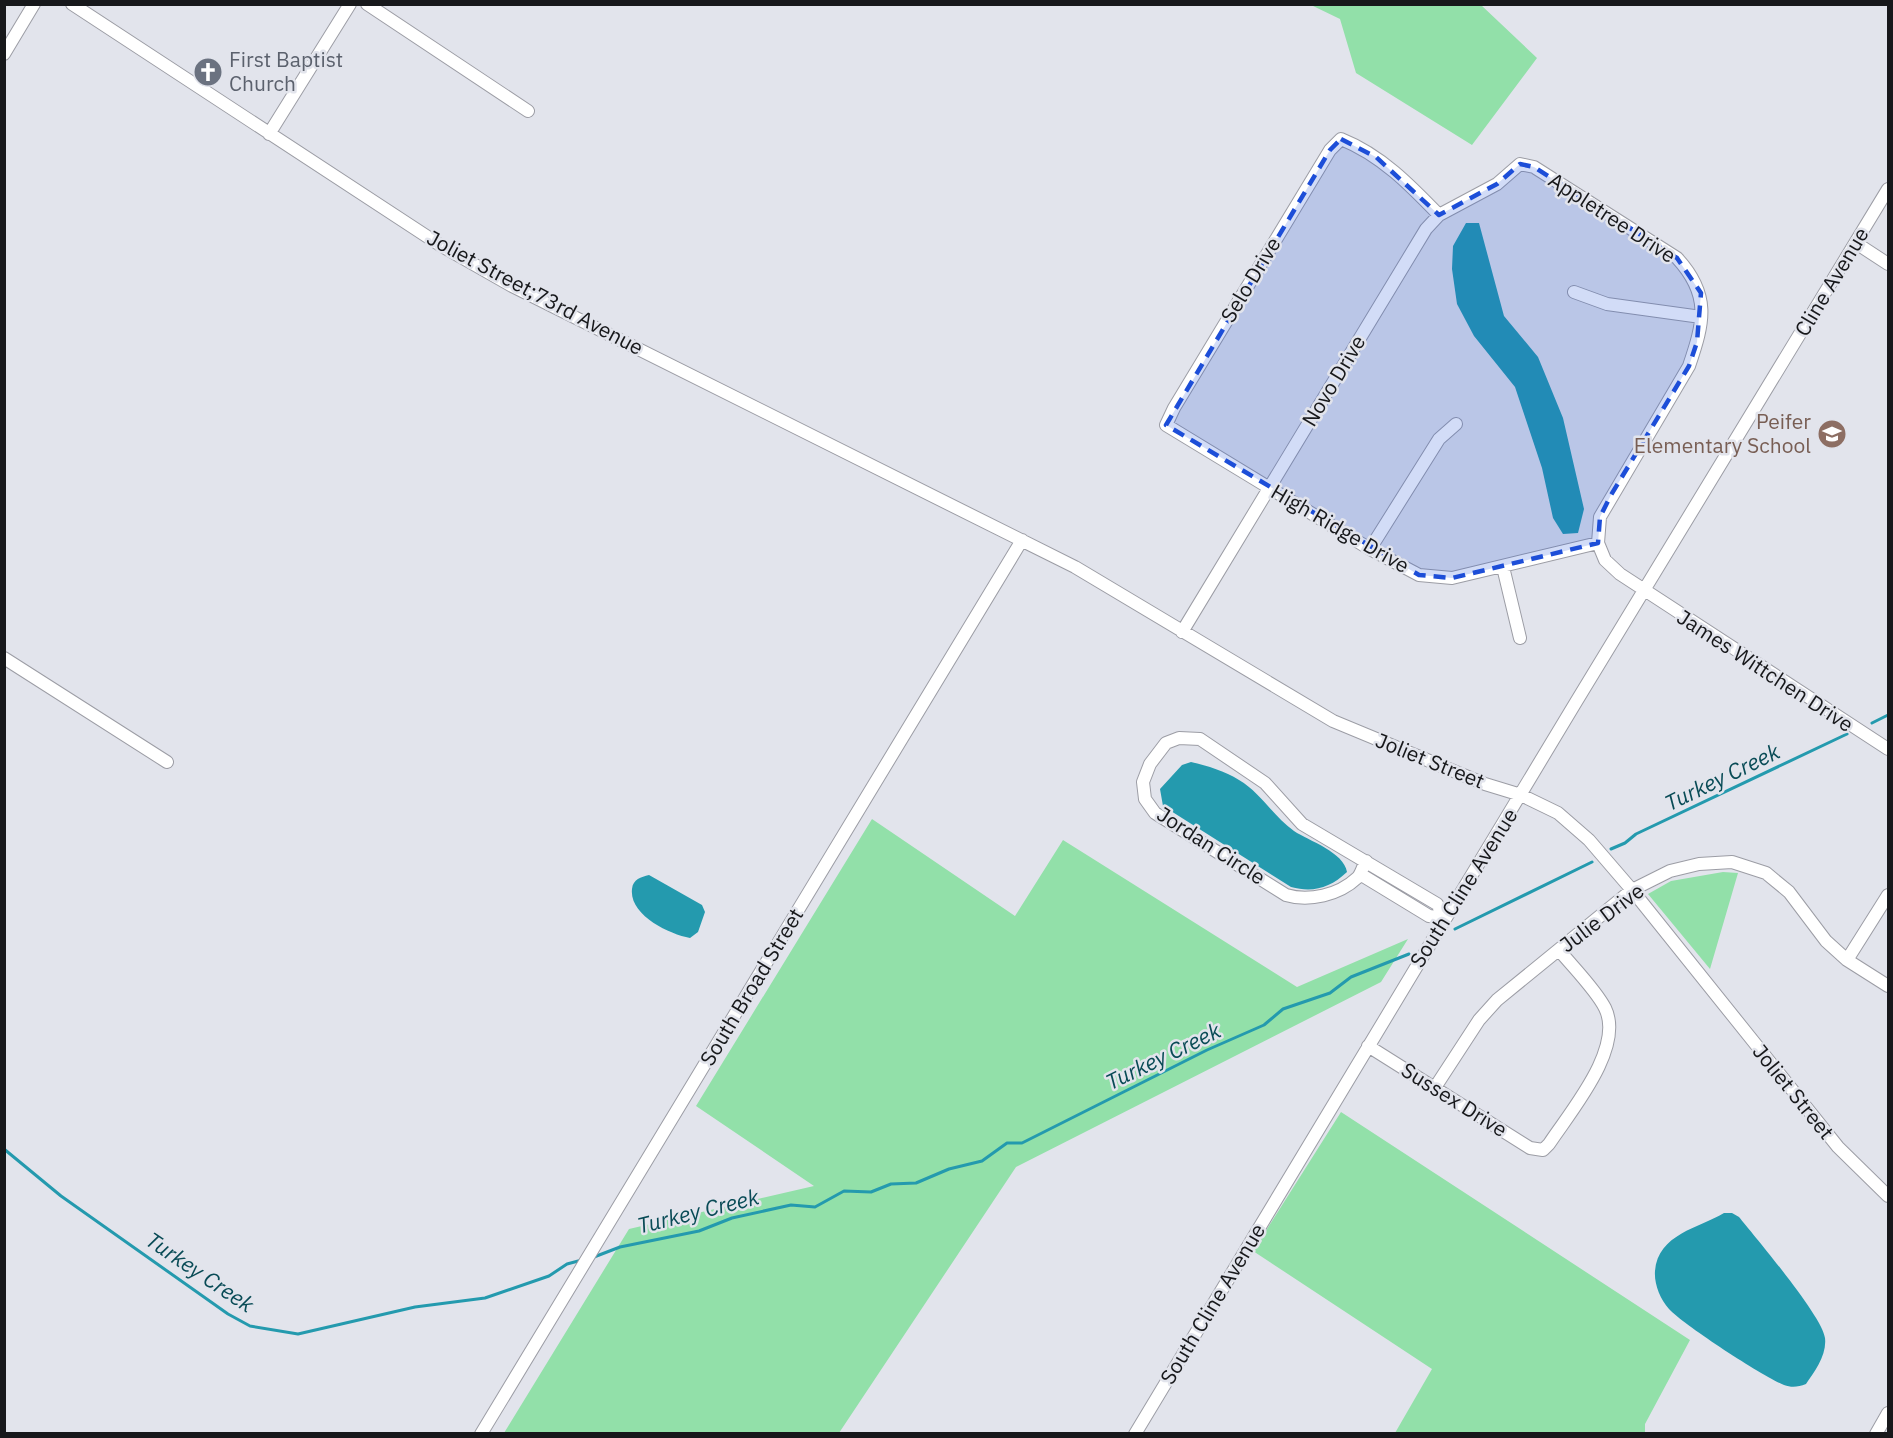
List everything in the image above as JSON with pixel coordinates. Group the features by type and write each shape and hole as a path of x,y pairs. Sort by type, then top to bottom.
{"street":[{"path":"4,54 34,4"},
{"name":"Joliet Street;73rd Avenue","path":"72,4 440,245 512,286 1022,540"},
{"path":"269,134 350,4"},
{"path":"367,4 528,111"},
{"name":"Selo Drive","path":"1167,425 1174,408 1330,150 1341,139 1376,157 1403,179 1439,215"},
{"name":"Novo Drive","path":"1182,632 1413,249 1439,215 1497,184 1520,164"},
{"name":"Appletree Drive","path":"1520,164 1534,167 1677,258 1692,274 1701,293 1698,342 1689,366 1611,495 1600,517 1598,543"},
{"name":"Cline Avenue","path":"1795,343 1888,189"},
{"path":"1856,243 1888,264"},
{"path":"1574,292 1607,304 1701,317"},
{"name":"South Cline Avenue","path":"1135,1434 1445,918 1795,343"},
{"path":"1370,549 1438,440 1456,424"},
{"name":"High Ridge Drive","path":"1167,425 1370,549 1419,575 1452,578 1598,543"},
{"name":"Joliet Street","path":"1022,540 1075,567 1333,721 1485,784 1521,795 1558,813 1576,826 1632,891 1838,1147 1888,1196"},
{"name":"South Broad Street","path":"482,1434 1022,540"},
{"name":"James Wittchen Drive","path":"1598,543 1605,560 1643,592 1888,749"},
{"path":"1503,567 1520,638"},
{"path":"4,658 167,762"},
{"name":"Jordan Circle","path":"1360,874 1319,897 1298,899 1286,895 1155,813 1145,798 1143,782 1150,764 1166,743 1179,738 1200,739 1265,783 1302,824 1437,904 1445,918"},
{"path":"1365,861 1360,874 1429,916 1445,918"},
{"name":"Julie Drive","path":"1434,1089 1479,1020 1497,1000 1632,891 1670,871 1699,864 1732,862 1766,873 1790,892 1826,941 1847,960 1888,987"},
{"path":"1847,960 1888,895"},
{"name":"Sussex Drive","path":"1368,1046 1530,1148 1543,1150 1550,1144 1595,1073 1606,1052 1609,1032 1606,1009 1559,950"},
{"path":"1876,1434 1888,1413"}],"highlighted area":[{"path":"1341,139 1376,157 1439,215 1497,184 1520,164 1534,167 1677,258 1701,293 1697,342 1689,366 1611,495 1600,517 1598,543 1452,578 1419,575 1166,425 1330,150"}],"green space":[{"path":"1311,5 1481,5 1537,58 1472,145 1356,73 1340,19"},
{"path":"872,819 1015,916 1063,840 1297,987 1408,939 1381,982 1016,1167 839,1433 504,1433 629,1229 814,1186 696,1106"},
{"path":"1723,872 1738,873 1710,969 1648,894 1671,881"},
{"path":"1341,1112 1690,1340 1645,1424 1645,1433 1395,1433 1432,1369 1253,1251"}],"water":[{"path":"1466,223 1479,223 1504,316 1538,357 1563,418 1584,509 1578,533 1563,534 1553,518 1542,468 1515,387 1474,336 1457,304 1452,269 1453,246"},
{"path":"1191,762 1222,771 1247,785 1294,831 1340,859 1347,872 1321,888 1291,887 1163,806 1160,789 1182,765"},
{"path":"649,875 702,905 705,912 698,932 690,938 662,928 643,915 637,907 633,898 634,883"},
{"path":"1724,1213 1732,1213 1739,1217 1788,1278 1821,1328 1825,1338 1824,1351 1806,1384 1795,1387 1787,1386 1759,1372 1690,1326 1669,1309 1660,1296 1655,1271 1664,1248 1681,1234"}],"waterway":[{"name":"Turkey Creek","path":"1872,723 1888,715"},
{"name":"Turkey Creek","path":"1611,849 1625,843 1636,834 1847,734"},
{"name":"Turkey Creek","path":"1455,929 1592,862"},
{"name":"Turkey Creek","path":"594,1257 620,1247 699,1231 732,1218 791,1205 815,1207 844,1191 871,1192 891,1184 916,1183 949,1169 982,1161 1007,1143 1022,1143 1207,1050 1264,1025 1283,1009 1330,993 1351,977 1409,954"},
{"name":"Turkey Creek","path":"4,1149 61,1196 228,1314 250,1326 298,1334 415,1307 485,1298 549,1276 567,1264 582,1260"}],"place":[{"name":"First Baptist Church","path":"208,72"},
{"name":"Peifer Elementary School","path":"1832,434"}]}
